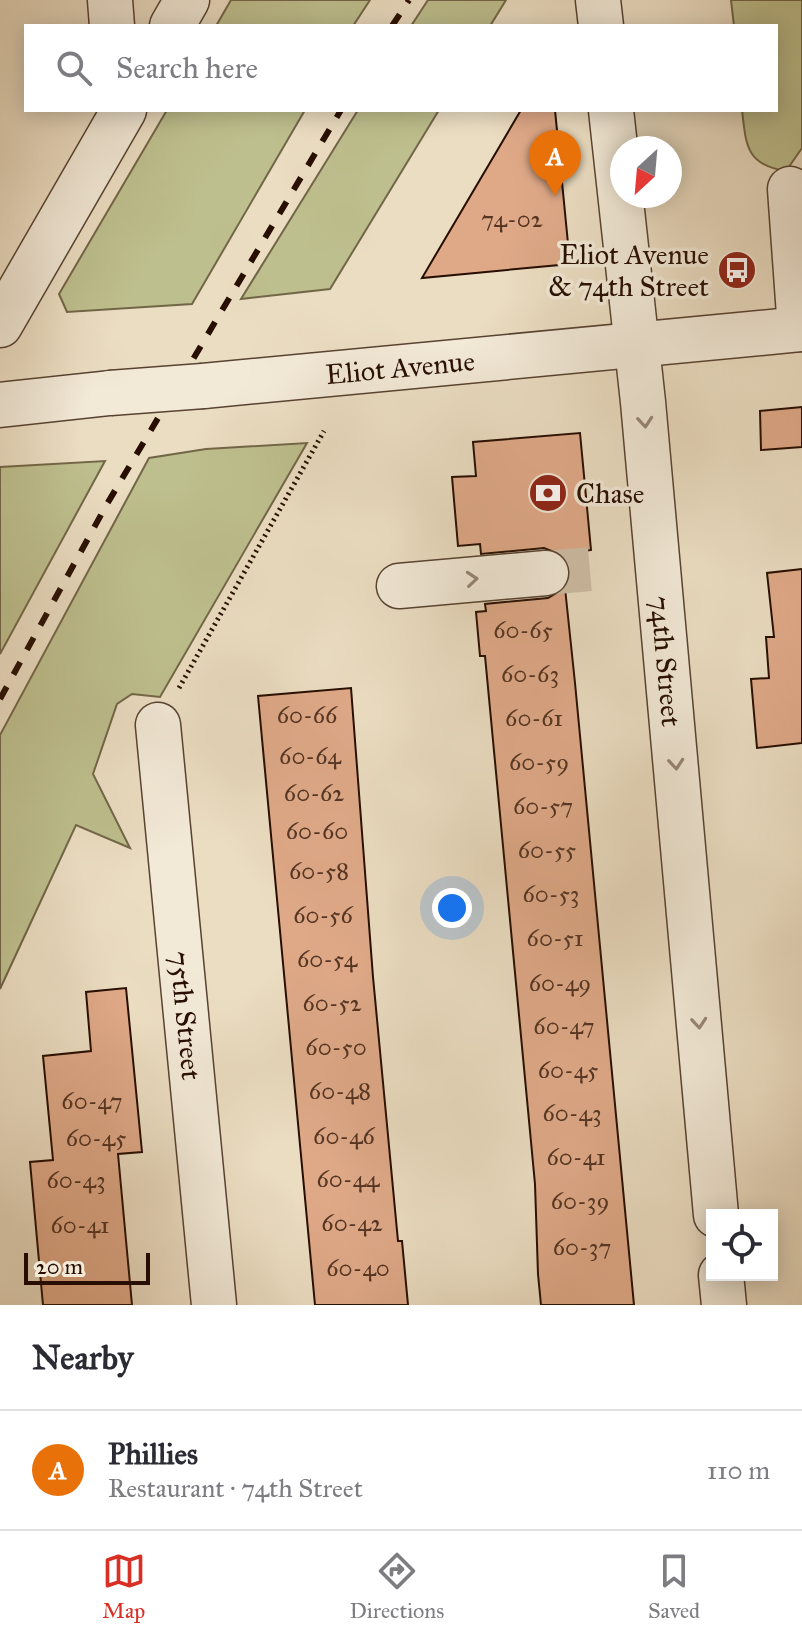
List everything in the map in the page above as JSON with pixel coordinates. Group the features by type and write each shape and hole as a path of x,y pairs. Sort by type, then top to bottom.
{"street":[{"path":"110,0 112,24"},
{"path":"173,24 187,0"},
{"path":"598,0 601,24"},
{"path":"0,325 122,112"},
{"name":"74th Street","path":"611,112 637,344 715,1209"},
{"path":"790,189 801,329"},
{"name":"Eliot Avenue","path":"0,405 801,329"},
{"path":"399,586 546,573"},
{"name":"75th Street","path":"158,725 214,1305"},
{"path":"722,1281 724,1305"}],"path":[{"path":"158,725 324,431"}],"green space":[{"path":"231,0 370,0 354,24 217,24"},
{"path":"428,0 506,0 491,24 412,24"},
{"path":"731,0 802,0 802,148 786,171 763,164 750,151 742,112 778,112 778,24 734,24"},
{"path":"166,112 304,112 192,304 67,312 59,294"},
{"path":"357,112 438,112 330,289 241,299"},
{"path":"307,443 160,697 132,694 117,704 93,774 130,848 76,825 0,989 0,735 149,458 206,449"},
{"path":"105,461 0,654 0,467"}],"building":[{"path":"520,112 555,112 570,264 422,278"},
{"path":"802,407 802,447 761,450 760,411"},
{"path":"580,433 591,550 562,555 544,548 481,554 480,544 458,546 452,477 476,476 473,442"},
{"path":"802,569 802,743 757,748 751,679 769,678 766,637 774,637 767,573"},
{"path":"565,588 634,1305 541,1305 538,1274 535,1184 485,656 480,656 476,612 486,611 485,604 548,598"},
{"path":"351,688 373,977 398,1241 402,1241 408,1305 315,1305 258,696"},
{"path":"126,988 142,1152 118,1154 132,1305 43,1305 30,1162 53,1160 43,1056 91,1051 86,992"}],"tunnel":[{"path":"546,573 591,569"}],"railway":[{"path":"393,24 409,0"},
{"path":"0,699 107,504 340,112"}],"place":[{"name":"Phillies","path":"555,196"},
{"name":"Eliot Avenue & 74th Street","path":"737,270"},
{"name":"Chase","path":"548,493"}]}
